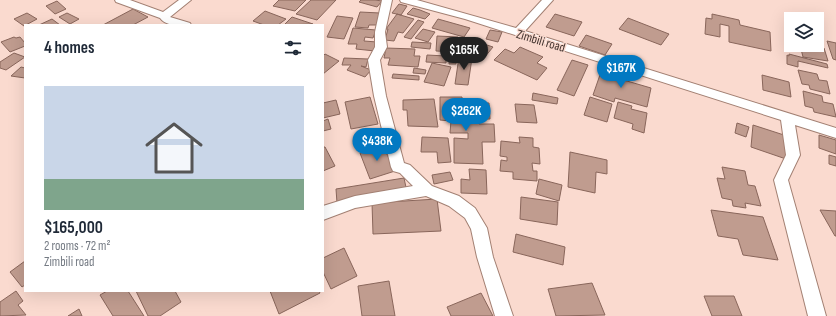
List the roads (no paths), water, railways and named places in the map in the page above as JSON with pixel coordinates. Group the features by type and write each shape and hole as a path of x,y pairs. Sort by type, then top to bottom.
{"street":[{"path":"120,0 164,16 166,19 183,24"},
{"path":"164,16 186,0"},
{"path":"387,0 380,32 381,47 374,60 380,96 398,167 405,170 427,190 454,201 470,213 479,228 485,257 504,316"},
{"name":"Zimbili road","path":"405,0 518,32 836,133"},
{"path":"518,32 548,0"},
{"path":"787,117 793,155 781,180 817,316"},
{"path":"324,213 355,202 427,190"}]}
